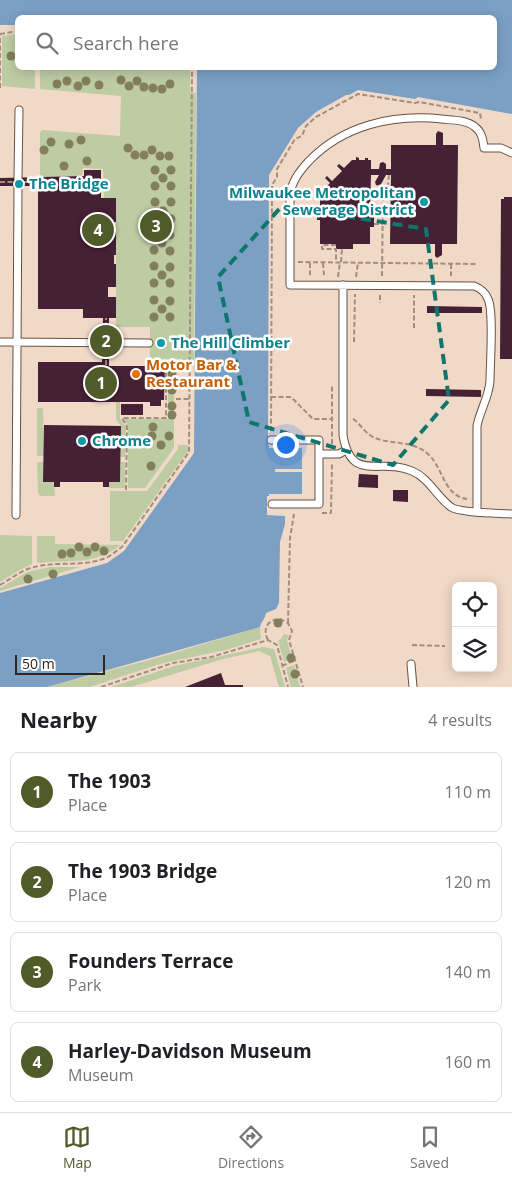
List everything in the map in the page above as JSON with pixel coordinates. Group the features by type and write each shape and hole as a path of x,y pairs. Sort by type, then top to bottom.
{"lane":[{"path":"16,515 19,110"},
{"path":"477,512 477,426 480,412 490,390 490,304 488,298 479,288 474,286 290,285 290,195 293,182 299,172 330,142 359,127 384,121 422,117 468,123 475,126 480,132 484,148 501,148 512,153"},
{"path":"343,285 342,435 350,458 360,465 392,467 412,471 423,478 452,508 457,510 512,514"},
{"path":"0,342 149,343"},
{"path":"271,437 320,440 319,504 272,504"},
{"path":"319,454 339,454 346,450"},
{"path":"411,664 413,687"}],"path":[{"path":"0,88 0,34 15,32"},
{"path":"0,585 33,567 48,564 85,564 104,559 122,547 190,452 192,70"},
{"path":"271,437 272,185 277,178 277,168 295,139 302,136 306,126 316,118 358,94 480,113 482,122"},
{"path":"382,286 383,193 388,184 389,175"},
{"path":"0,182 38,182"},
{"path":"374,213 383,213"},
{"path":"374,224 383,224"},
{"path":"336,245 322,245 322,249 336,249 336,262"},
{"path":"341,262 342,249"},
{"path":"295,262 478,264"},
{"path":"310,262 310,285"},
{"path":"323,262 324,285"},
{"path":"451,264 451,286"},
{"path":"414,303 414,328"},
{"path":"106,318 106,365"},
{"path":"126,490 127,427 122,418 166,418 166,360"},
{"path":"182,369 188,370"},
{"path":"271,397 291,397 313,419 332,419"},
{"path":"176,399 190,399"},
{"path":"353,420 356,420 363,430 372,437 403,442 424,450 435,462 450,490 460,498 477,501"},
{"path":"294,513 290,538 288,623 292,632 289,640 303,687"},
{"path":"288,623 276,619 268,624 265,632 268,640 277,645 288,687"},
{"path":"101,687 173,663 211,657 268,640"},
{"path":"412,645 445,646"},
{"path":"282,666 296,660"}],"highlighted area":[{"path":"282,206 426,229 449,400 393,465 249,422 218,277"}],"green space":[{"path":"15,34 15,70 35,70 35,89 2,86 2,36"},
{"path":"40,70 190,70 190,92 196,93 194,367 182,367 182,359 150,359 150,327 116,327 116,198 104,198 103,169 83,168 82,176 40,177 40,133 42,130 120,136 121,96 40,89"},
{"path":"168,364 174,364 174,448 145,488 128,488 128,427 123,419 168,419"},
{"path":"116,402 120,402 120,419 126,427 125,457 121,457 121,426 116,419"},
{"path":"37,408 43,408 44,456 37,456"},
{"path":"178,445 188,445 188,451 123,541 110,541 110,491 147,491 178,449"},
{"path":"37,462 44,462 54,482 55,496 40,496 38,493"},
{"path":"121,462 125,462 125,488 109,488 109,482 120,482"},
{"path":"0,535 32,536 32,564 0,582"},
{"path":"37,536 55,536 55,544 121,545 100,557 80,561 37,563"},
{"path":"50,567 80,567 0,591 0,588 27,572"},
{"path":"260,627 261,639 226,650 163,663 90,687 47,687 160,657"},
{"path":"284,634 289,635 287,640 292,659 284,662 278,640"},
{"path":"263,647 274,649 285,687 279,687 270,656 259,651 223,659 131,687 111,687 174,666"},
{"path":"294,665 300,687 291,687 286,668"}],"water":[{"path":"0,0 512,0 512,114 418,97 415,99 358,90 316,112 298,128 269,175 268,445 307,446 307,496 267,496 267,515 285,516 285,524 280,542 279,603 276,609 266,613 260,627 47,687 0,687 0,593 107,563 124,551 194,453 197,70 497,70 497,15 15,15 15,25 0,25"}],"pier":[{"path":"269,445 307,445 307,496 269,496 269,494 302,494 302,472 275,472 275,469 302,469 302,448 269,448"}],"building":[{"name":"Milwaukee Metropolitan Sewerage District","path":"438,131 443,133 443,145 458,145 457,244 442,244 442,255 437,258 435,256 435,244 390,244 391,175 386,175 380,186 376,185 375,182 379,175 371,175 370,210 374,210 374,227 370,227 370,244 353,244 353,249 336,249 336,244 320,244 320,220 317,220 317,216 320,216 320,193 330,183 325,178 327,176 332,181 342,171 337,166 339,164 344,168 352,160 356,160 356,157 359,160 368,158 368,160 371,160 371,169 379,169 380,163 383,162 386,164 386,169 391,169 391,145 436,145 436,134"},
{"path":"84,170 101,170 101,198 116,198 114,231 116,231 116,255 114,255 114,264 116,264 116,287 108,287 108,297 116,297 116,318 109,318 109,366 165,366 164,400 161,400 161,406 150,406 150,402 38,402 38,362 102,362 103,318 83,318 83,309 38,309 38,186 0,186 0,178 84,176"},
{"path":"504,197 512,197 512,359 500,359 501,199 504,199"},
{"path":"427,306 482,307 482,313 427,313"},
{"path":"426,389 481,390 481,397 426,396"},
{"path":"121,404 143,404 143,415 121,415"},
{"name":"Chrome","path":"44,425 121,426 120,482 109,482 109,487 103,487 103,482 60,482 60,487 54,487 54,482 43,482"},
{"path":"359,474 378,475 378,488 358,487"},
{"path":"393,490 408,490 408,502 393,501"},
{"path":"221,673 225,685 243,685 243,687 185,687"}],"place":[{"name":"The Bridge","path":"19,184"},
{"name":"Milwaukee Metropolitan Sewerage District","path":"424,202"},
{"name":"Founders Terrace","path":"156,226"},
{"name":"Harley-Davidson Museum","path":"98,230"},
{"name":"The 1903 Bridge","path":"106,341"},
{"name":"The Hill Climber","path":"161,343"},
{"name":"Motor Bar & Restaurant","path":"136,374"},
{"name":"The 1903","path":"101,383"},
{"name":"Chrome","path":"82,441"}]}
